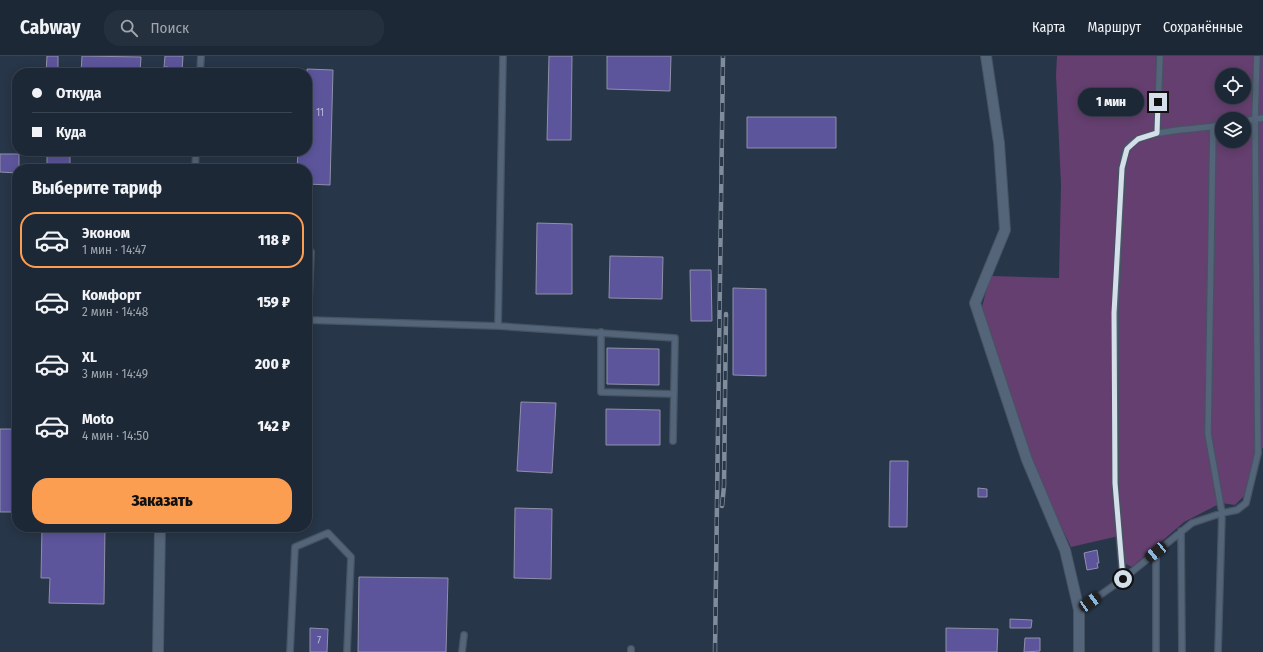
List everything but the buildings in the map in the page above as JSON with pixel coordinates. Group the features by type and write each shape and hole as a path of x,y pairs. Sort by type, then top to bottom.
{"street":[{"path":"986,56 999,143 1005,230 975,303 1027,460 1065,550 1079,610 1079,652"},
{"path":"158,652 160,532"}],"lane":[{"path":"200,68 201,56"},
{"path":"498,326 503,56"},
{"path":"1157,133 1160,56"},
{"path":"1079,610 1123,579 1192,523 1222,513 1237,510 1246,503 1258,453 1255,119 1257,56"},
{"path":"1251,120 1263,118"},
{"path":"1123,579 1115,483 1114,313 1122,168 1127,149 1138,139 1157,133 1214,127 1208,434 1222,513 1218,652"},
{"path":"312,320 498,326 675,338 673,441"},
{"path":"601,332 601,392 674,394"},
{"path":"1181,531 1182,652"},
{"path":"290,652 295,547 328,533 351,557 347,652"},
{"path":"1156,552 1156,652"},
{"path":"462,652 464,635"}],"shaded area":[{"path":"1057,56 1263,56 1263,448 1255,450 1246,494 1235,505 1221,503 1184,522 1132,567 1124,563 1123,535 1071,547 1040,482 990,344 982,307 990,276 1059,278 1061,185 1056,75"}],"railway":[{"path":"715,652 723,56"},
{"path":"722,506 724,486 726,314"}],"route":[{"path":"1123,579 1115,483 1114,313 1122,168 1127,149 1138,139 1157,133 1158,102"}]}
